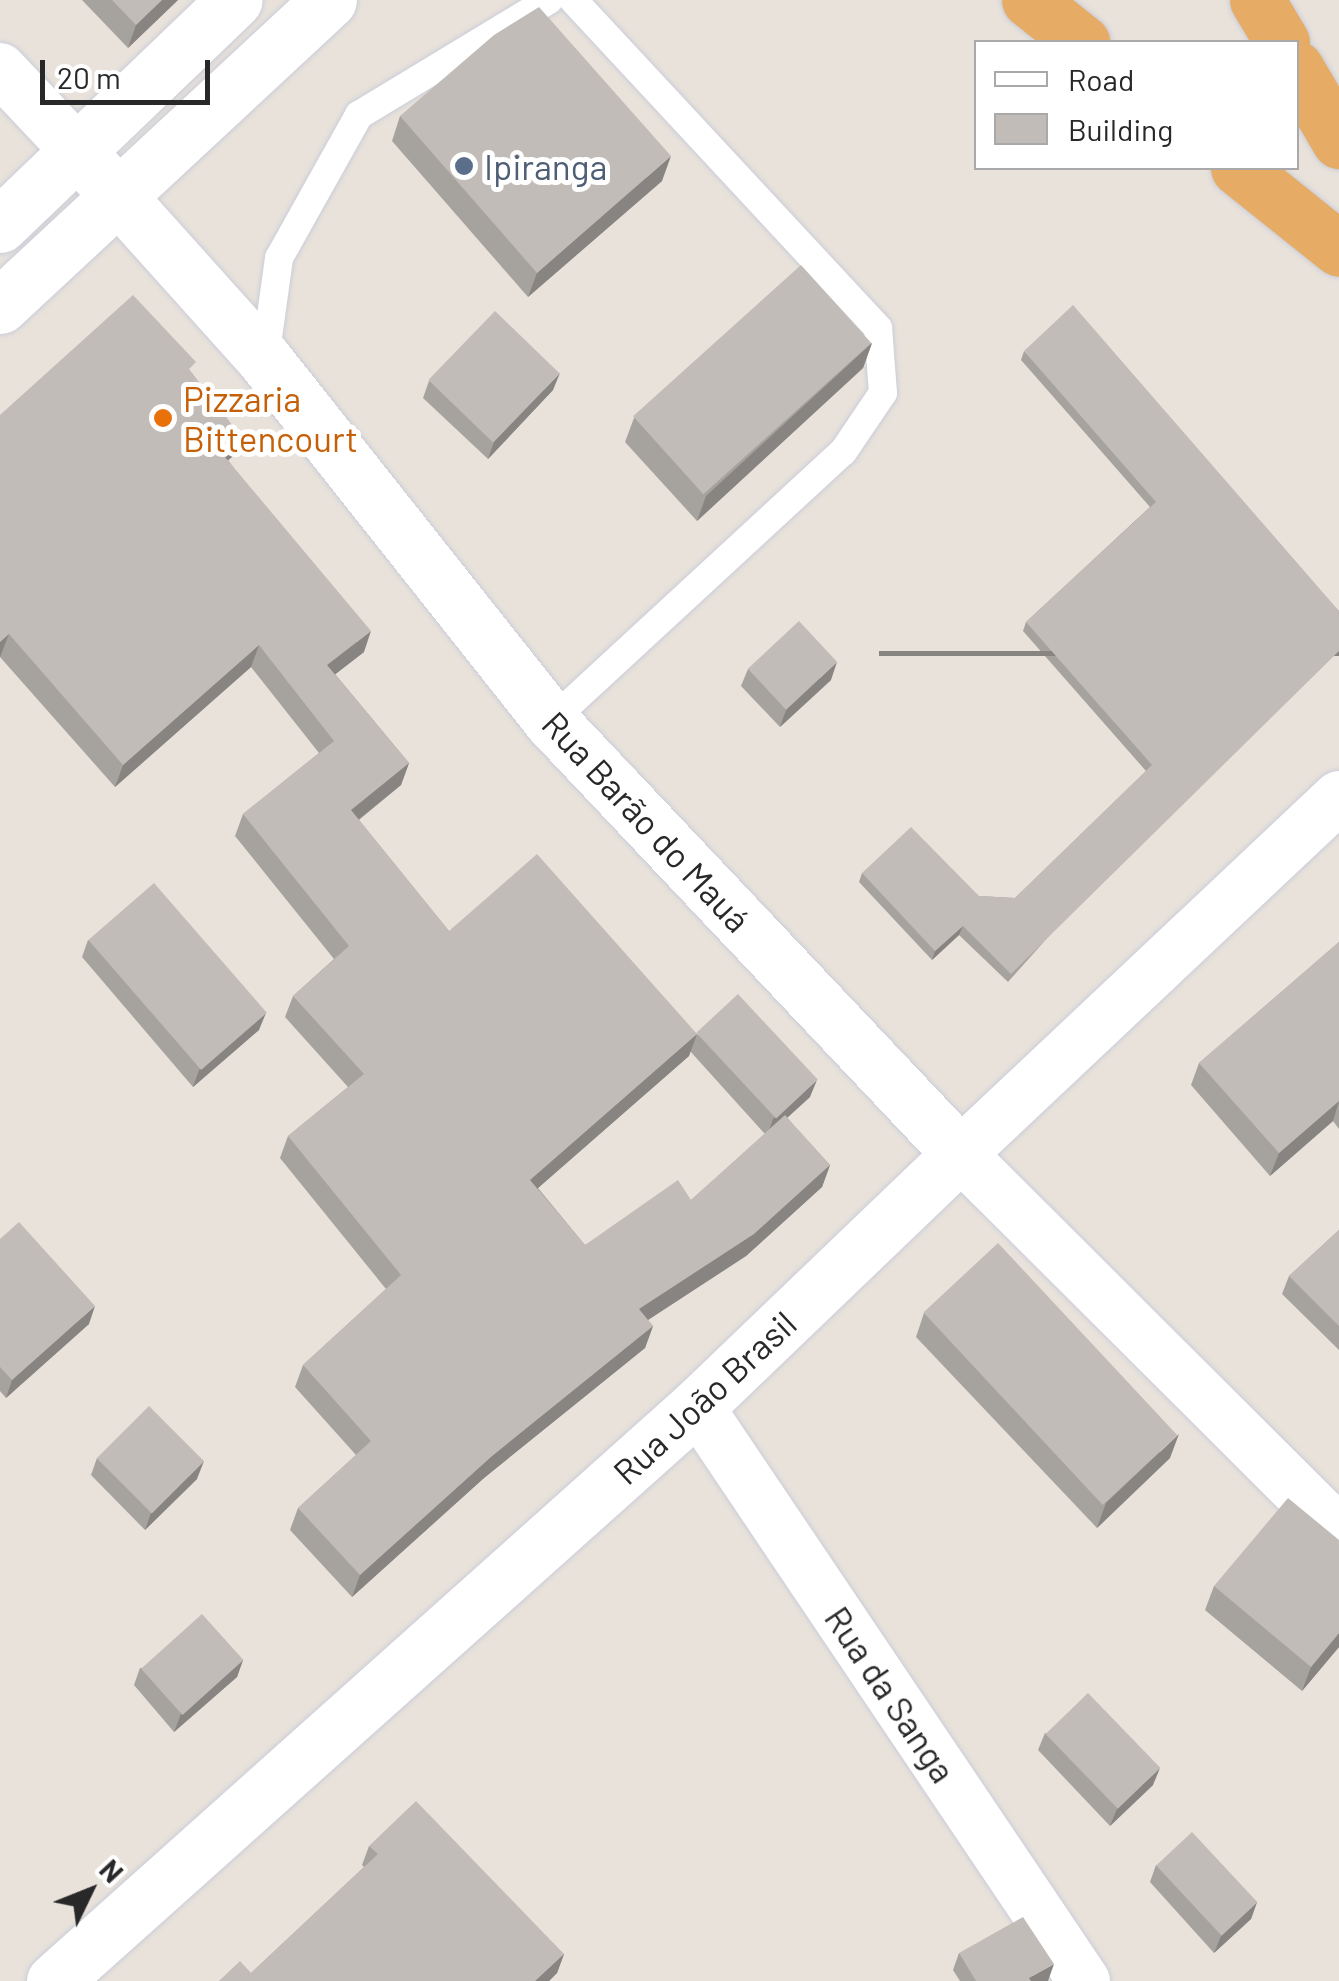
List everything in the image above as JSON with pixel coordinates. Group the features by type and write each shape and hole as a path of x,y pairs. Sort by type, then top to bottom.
{"highway":[{"path":"1028,0 1079,40"},
{"path":"1257,0 1281,40"},
{"path":"1299,73 1339,141"},
{"path":"1240,170 1339,249"}],"street":[{"path":"0,226 80,154 235,0"},
{"path":"0,306 330,0"},
{"name":"Rua Barão do Mauá","path":"0,69 265,360 551,720 960,1154 1339,1532"},
{"name":"Rua João Brasil","path":"54,1981 697,1406 1339,797"},
{"name":"Rua da Sanga","path":"697,1406 1084,1981"}],"lane":[{"path":"265,360 279,258 359,115 549,0"},
{"path":"551,720 842,452 883,393 878,328 573,0"}],"building":[{"path":"112,0 162,0 136,25"},
{"path":"539,7 671,156 537,273 400,116 494,35"},
{"path":"801,265 871,343 703,494 633,416"},
{"path":"133,295 196,362 189,369 240,435 220,451 371,631 327,665 409,763 351,810 449,931 537,854 697,1034 530,1180 585,1245 678,1180 691,1200 785,1115 830,1165 754,1234 639,1309 653,1326 492,1456 360,1575 298,1508 371,1441 303,1365 401,1275 288,1136 364,1074 293,996 349,946 243,814 334,741 259,645 123,765 9,634 0,642 0,415"},
{"path":"1073,305 1339,611 1339,651 1011,974 963,926 935,951 862,873 911,827 979,896 1015,898 1152,765 1026,622 1156,502 1024,351"},
{"path":"495,311 560,374 493,443 428,380"},
{"path":"799,621 837,662 786,710 748,669"},
{"path":"154,883 267,1013 201,1070 88,940"},
{"path":"1339,942 1339,1101 1279,1153 1199,1063"},
{"path":"738,994 818,1080 776,1118 696,1033"},
{"path":"19,1222 95,1306 12,1380 0,1367 0,1239"},
{"path":"1339,1230 1339,1326 1289,1276"},
{"path":"998,1243 1177,1435 1103,1505 923,1313"},
{"path":"149,1406 204,1461 152,1513 97,1458"},
{"path":"1288,1498 1339,1540 1339,1633 1311,1667 1214,1586"},
{"path":"202,1614 243,1660 183,1715 141,1669"},
{"path":"1088,1693 1160,1768 1118,1809 1046,1734"},
{"path":"416,1801 564,1954 535,1981 219,1981 240,1961 251,1973 378,1854 369,1846"},
{"path":"1192,1832 1257,1902 1222,1936 1156,1865"},
{"path":"1023,1917 1054,1964 1029,1978 1031,1981 976,1981 959,1953"}],"place":[{"name":"Ipiranga","path":"464,166"},
{"name":"Pizzaria Bittencourt","path":"163,418"}]}
